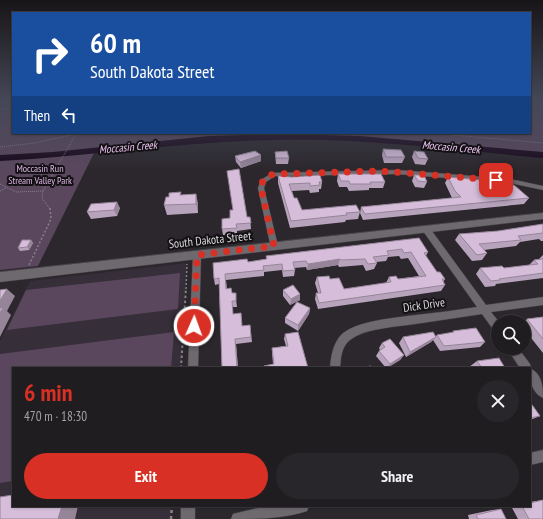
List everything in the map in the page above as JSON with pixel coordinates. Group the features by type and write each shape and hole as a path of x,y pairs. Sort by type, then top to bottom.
{"street":[{"path":"274,246 261,188 263,180 274,174 392,172 510,181 543,188"},
{"name":"South Dakota Street","path":"0,277 543,216"},
{"path":"426,229 491,320"},
{"path":"192,256 193,367"},
{"name":"Dick Drive","path":"334,367 335,353 340,343 348,334 362,329 543,301"},
{"path":"517,355 525,367"},
{"path":"531,375 543,392"},
{"path":"531,459 543,456"},
{"path":"188,507 188,519"},
{"path":"238,519 297,507"}],"path":[{"path":"28,267 52,219 50,208 42,198 43,191 76,134"},
{"path":"0,147 35,143 76,134"},
{"path":"442,134 543,143"},
{"path":"0,184 11,191 20,193 43,191"},
{"path":"0,191 6,188"},
{"path":"181,367 192,256"},
{"path":"172,507 172,519"}],"shaded area":[{"path":"187,263 181,367 12,367 12,507 172,507 171,519 0,519 0,341 30,281"}],"green space":[{"name":"Moccasin Run Stream Valley Park","path":"0,123 12,123 12,134 531,134 531,123 543,123 543,155 466,147 350,138 273,136 216,138 95,151 38,266 0,270"},
{"path":"180,273 178,309 7,330 26,290"},
{"path":"174,332 171,367 12,367 12,481 0,483 0,354"}],"building":[{"path":"383,149 401,150 405,157 386,157"},
{"path":"255,151 261,155 240,162 235,156"},
{"path":"287,151 289,158 276,158 275,152"},
{"path":"414,151 424,152 428,159 418,158"},
{"path":"239,169 247,217 250,217 251,223 236,224 237,228 222,229 222,219 230,218 230,210 233,210 227,171"},
{"path":"338,174 381,174 385,182 350,184 349,181 341,181"},
{"path":"320,175 322,182 319,182 320,185 310,186 310,183 289,184 294,198 297,198 302,210 356,205 360,212 346,213 347,215 291,221 278,176 292,177"},
{"path":"414,175 424,175 427,182 418,181"},
{"path":"448,177 492,181 496,186 514,185 529,198 365,214 361,207 461,197 455,191"},
{"path":"181,192 180,195 196,194 196,204 164,205 166,197 169,197 169,193"},
{"path":"117,202 114,210 87,212 91,204"},
{"path":"543,224 543,233 518,236 521,240 479,244 487,253 477,255 459,234 498,231"},
{"path":"419,238 428,252 424,253 437,272 440,272 445,279 442,279 445,285 319,303 316,293 321,293 317,277 329,276 330,279 339,278 344,289 391,282 389,277 396,276 398,279 426,276 411,252 404,253 402,249 387,251 389,255 373,257 377,263 368,264 365,259 340,259 308,264 306,261 293,262 295,270 283,271 282,264 263,266 264,270 225,274 226,289 231,288 232,293 236,293 236,301 232,301 233,314 241,313 242,326 250,325 251,337 235,339 237,367 222,367 219,278 214,279 213,263 247,259 248,262 267,259 266,256"},
{"path":"22,240 31,240 27,247 18,248"},
{"path":"543,259 543,273 499,279 500,280 491,281 480,268 502,266 504,268 538,264 534,260"},
{"path":"293,285 300,294 291,299 283,290"},
{"path":"7,289 0,301 0,290"},
{"path":"297,302 310,308 298,325 285,318"},
{"path":"543,317 543,339 531,324 531,318"},
{"path":"476,328 485,342 444,346 437,335 454,332 453,331"},
{"path":"298,332 308,367 264,367 274,364 272,348 288,346 285,334"},
{"path":"433,332 436,337 410,352 403,337"},
{"path":"390,339 404,355 390,364 379,351 385,347 382,343"},
{"path":"499,358 504,367 481,367 477,361"},
{"path":"531,403 540,416 531,418"},
{"path":"12,495 12,507 62,507 58,519 0,519 0,497"},
{"path":"543,500 543,519 529,519 523,507 531,507 531,503"},
{"path":"501,509 506,519 478,519 476,515"}],"waterway":[{"name":"Moccasin Creek","path":"0,158 53,155 209,139 279,137 360,139 543,155"}],"route":[{"path":"194,326 197,255 274,246 261,188 263,180 269,175 380,171 496,180"}]}
